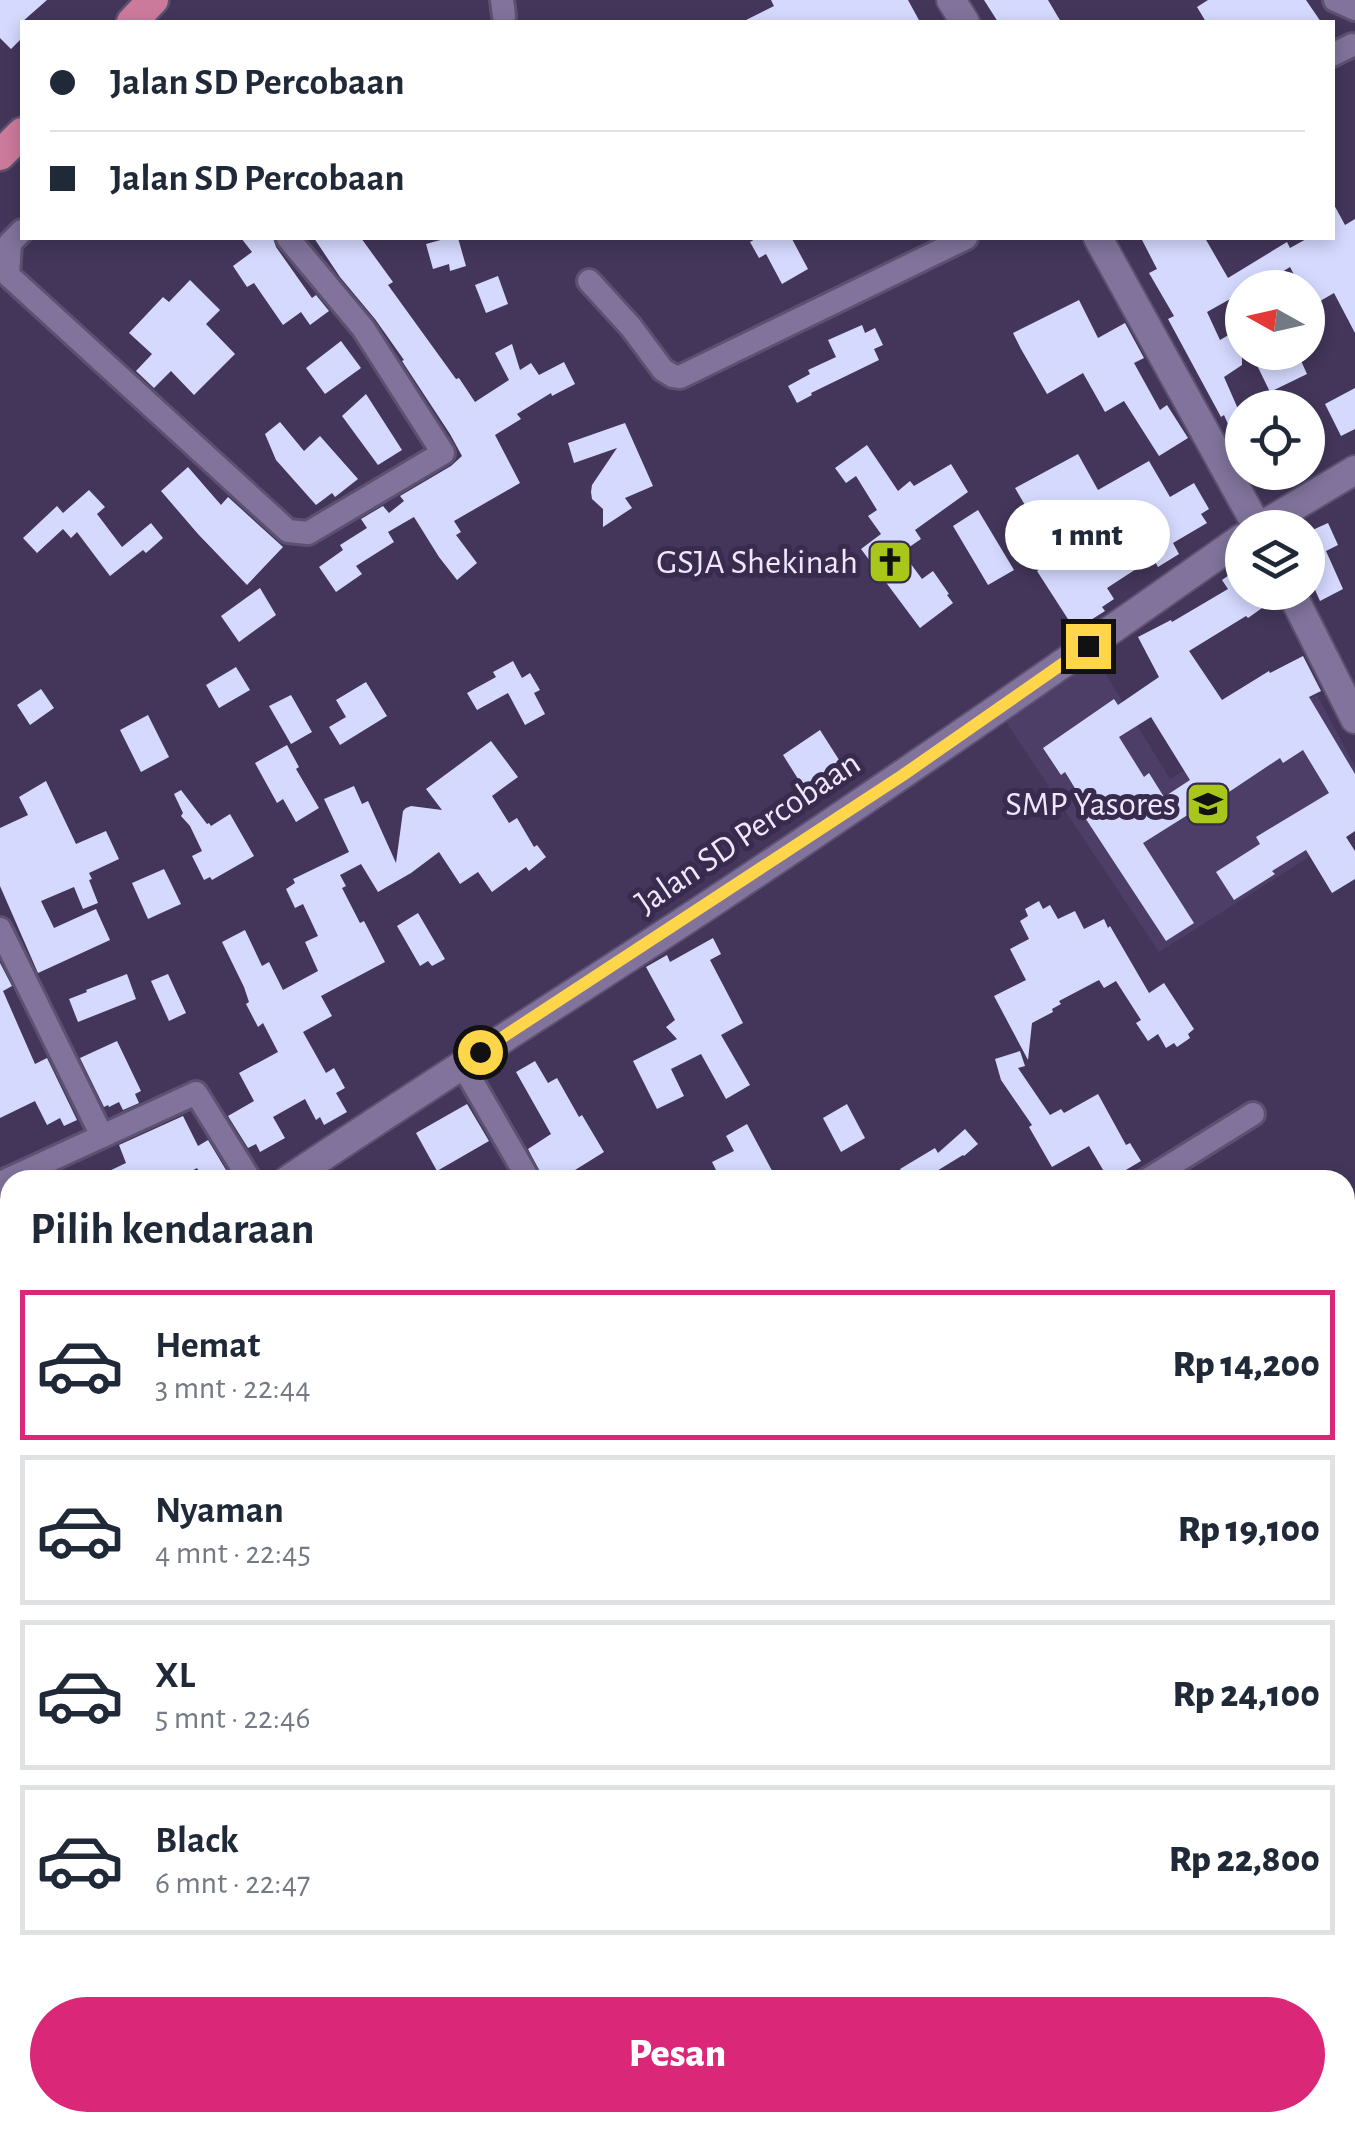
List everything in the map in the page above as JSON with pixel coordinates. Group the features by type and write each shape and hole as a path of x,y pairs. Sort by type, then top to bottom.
{"highway":[{"path":"134,20 153,0"},
{"path":"0,155 20,135"}],"street":[{"path":"1336,0 1355,9"},
{"path":"20,233 10,243 8,275 288,531 308,533 443,453 363,328 290,240"},
{"path":"589,281 663,370 680,377 962,240"},
{"path":"1099,240 1249,510"},
{"path":"1287,510 1355,470"},
{"name":"Jalan SD Percobaan","path":"303,1170 903,775 1225,550"},
{"path":"1300,610 1355,719"},
{"path":"0,929 102,1136"},
{"path":"462,1064 523,1170"},
{"path":"28,1170 196,1093 244,1170"},
{"path":"1163,1170 1252,1114"}],"shaded area":[{"name":"SMP Yasores","path":"1094,655 1170,779 1317,695 1355,767 1355,828 1159,952 1004,719"}],"building":[{"path":"0,0 47,0 20,20 20,40 11,49 0,38"},
{"path":"771,0 908,0 919,20 746,20 774,6"},
{"path":"984,0 1048,0 1060,20 997,20"},
{"path":"1208,0 1306,0 1320,20 1205,20 1197,7"},
{"path":"1335,207 1345,225 1355,219 1355,333 1334,293 1325,298 1325,270 1241,270 1287,242 1290,248 1304,240 1335,240"},
{"path":"243,240 274,240 312,298 316,295 329,311 310,325 301,312 283,325 254,283 247,287 233,266 252,252"},
{"path":"315,240 362,240 393,282 388,285 475,402 509,380 495,353 512,344 520,370 531,363 539,375 564,362 575,384 552,396 551,393 517,414 521,419 495,435 520,483 454,521 461,532 456,535 477,563 457,580 414,517 388,532 394,542 356,566 362,574 336,592 319,567 343,550 340,545 367,528 361,519 383,506 389,513 404,501 400,496 462,456 404,360"},
{"path":"459,240 466,266 450,271 449,264 433,269 426,244"},
{"path":"793,240 808,269 782,284 766,254 759,258 750,242"},
{"path":"1142,240 1206,240 1225,273 1225,302 1207,312 1220,340 1225,337 1225,370 1234,370 1224,377 1230,390 1225,390 1225,417 1221,417 1168,319 1174,316 1149,273 1157,269"},
{"path":"498,276 508,304 486,313 475,285"},
{"path":"190,280 220,310 206,324 235,354 194,395 171,371 154,388 136,371 152,354 129,333 163,297 169,302"},
{"path":"1079,300 1098,338 1125,323 1144,358 1134,363 1160,410 1167,405 1188,438 1159,456 1124,401 1105,412 1083,373 1047,394 1013,333"},
{"path":"862,325 865,333 875,328 883,345 874,349 879,360 797,403 788,386 810,374 808,370 836,357 828,340"},
{"path":"341,341 361,368 325,394 306,368"},
{"path":"1259,370 1305,370 1307,374 1269,390"},
{"path":"1355,388 1355,429 1341,436 1325,404"},
{"path":"366,394 402,450 378,465 342,416"},
{"path":"280,422 304,451 320,436 358,479 335,497 332,493 316,505 276,460 265,434"},
{"path":"625,423 653,486 625,498 632,508 603,527 603,509 592,499 592,485 617,448 574,463 568,443"},
{"path":"867,445 898,491 910,481 914,486 951,464 968,492 915,530 921,539 902,552 922,579 933,571 953,603 920,628 861,549 881,534 868,516 877,510 856,476 846,483 835,468"},
{"path":"1078,454 1098,490 1149,461 1170,497 1194,483 1209,509 1201,514 1207,523 1173,543 1179,554 1158,567 1153,558 1107,588 1114,599 1102,607 1105,611 1075,630 1037,571 1065,553 1039,513 1032,517 1015,488"},
{"path":"188,467 221,505 228,497 283,547 247,585 161,491"},
{"path":"89,490 105,507 97,514 122,547 151,523 163,538 110,576 77,532 71,538 63,529 37,553 23,538 57,506 63,513"},
{"path":"978,510 1014,570 988,585 953,526"},
{"path":"1328,523 1338,545 1326,551 1343,589 1325,598 1325,524"},
{"path":"260,588 276,615 239,642 221,616"},
{"path":"1225,591 1225,610 1259,610 1189,651 1222,700 1269,671 1303,656 1321,691 1309,697 1355,774 1355,831 1346,837 1355,851 1355,879 1332,893 1306,850 1234,900 1216,872 1260,844 1256,837 1329,793 1303,750 1283,763 1280,758 1196,814 1194,811 1143,843 1194,923 1166,941 1078,807 1084,803 1065,772 1061,775 1043,748 1114,699 1118,705 1159,677 1138,637","holes":["1151,717 1190,780 1164,797 1149,773 1144,777 1119,737"]},
{"path":"513,661 522,678 530,673 540,690 534,693 545,714 525,725 508,693 477,710 467,693 496,677 493,672"},
{"path":"236,667 250,690 219,708 206,685"},
{"path":"366,682 387,716 340,745 329,727 346,717 336,700"},
{"path":"41,689 54,708 30,725 17,705"},
{"path":"291,695 312,732 291,744 269,706"},
{"path":"148,715 169,757 141,772 120,730"},
{"path":"820,730 848,774 810,798 783,755"},
{"path":"491,741 518,777 492,796 509,823 517,818 534,847 537,845 546,857 492,892 478,872 460,884 439,852 378,892 361,864 340,875 346,886 342,888 360,923 364,921 385,962 321,996 332,1016 303,1032 326,1073 334,1068 345,1088 336,1093 347,1112 324,1125 320,1117 316,1120 305,1099 273,1117 285,1138 260,1152 256,1144 248,1148 228,1116 254,1101 239,1073 278,1052 263,1023 258,1027 246,1004 249,1002 244,987 222,942 245,930 262,966 269,962 283,990 318,971 305,942 318,936 303,904 295,908 286,889 295,883 293,879 349,852 324,799 354,786 362,804 368,801 396,863 403,811 411,806 442,810 426,789"},
{"path":"287,745 319,808 296,822 283,799 277,803 255,763"},
{"path":"46,781 76,844 106,831 119,859 89,873 98,903 83,909 74,887 41,901 54,928 96,909 110,940 38,973 0,886 0,828 28,815 19,797"},
{"path":"181,790 211,826 230,814 254,856 212,880 204,880 192,856 202,851 181,816 174,794"},
{"path":"164,869 181,904 148,919 132,883"},
{"path":"1039,901 1043,909 1050,905 1058,919 1075,911 1084,929 1104,919 1149,993 1164,983 1194,1029 1188,1034 1190,1038 1177,1047 1174,1043 1166,1048 1158,1034 1148,1041 1136,1023 1141,1020 1116,981 1104,988 1099,980 1059,1001 1061,1004 1053,1012 1032,1023 1028,1060 994,996 1026,980 1010,949 1029,939 1020,921 1028,916 1025,909"},
{"path":"418,913 445,959 432,966 428,961 420,966 397,926"},
{"path":"713,938 721,954 710,960 743,1023 721,1035 750,1085 726,1099 701,1054 671,1069 684,1096 657,1109 633,1061 677,1039 666,1027 675,1020 646,967 667,955 670,962"},
{"path":"0,963 12,986 3,991 35,1064 47,1058 77,1120 64,1126 60,1118 47,1125 35,1101 0,1118"},
{"path":"127,974 136,999 78,1022 69,999"},
{"path":"168,974 186,1013 169,1021 151,981"},
{"path":"117,1041 141,1091 135,1094 139,1103 123,1110 119,1102 104,1107 80,1058"},
{"path":"1020,1051 1025,1066 1018,1068 1050,1115 1061,1109 1064,1113 1098,1094 1126,1145 1130,1143 1141,1161 1126,1170 1103,1170 1089,1146 1052,1167 1029,1127 1032,1125 1001,1080 995,1059"},
{"path":"535,1061 548,1083 557,1078 604,1152 575,1170 539,1170 528,1149 551,1134 516,1072"},
{"path":"467,1104 489,1141 436,1170 416,1133"},
{"path":"847,1104 865,1138 841,1152 823,1118"},
{"path":"183,1116 198,1146 208,1140 226,1170 111,1170 126,1163 119,1145"},
{"path":"747,1124 772,1170 716,1170 712,1162 734,1151 726,1136"},
{"path":"965,1129 978,1144 938,1170 900,1169 935,1148 938,1153"}],"place":[{"name":"GSJA Shekinah","path":"890,562"},
{"name":"SMP Yasores","path":"1208,804"}],"route":[{"path":"480,1052 903,775 1088,646"}]}
